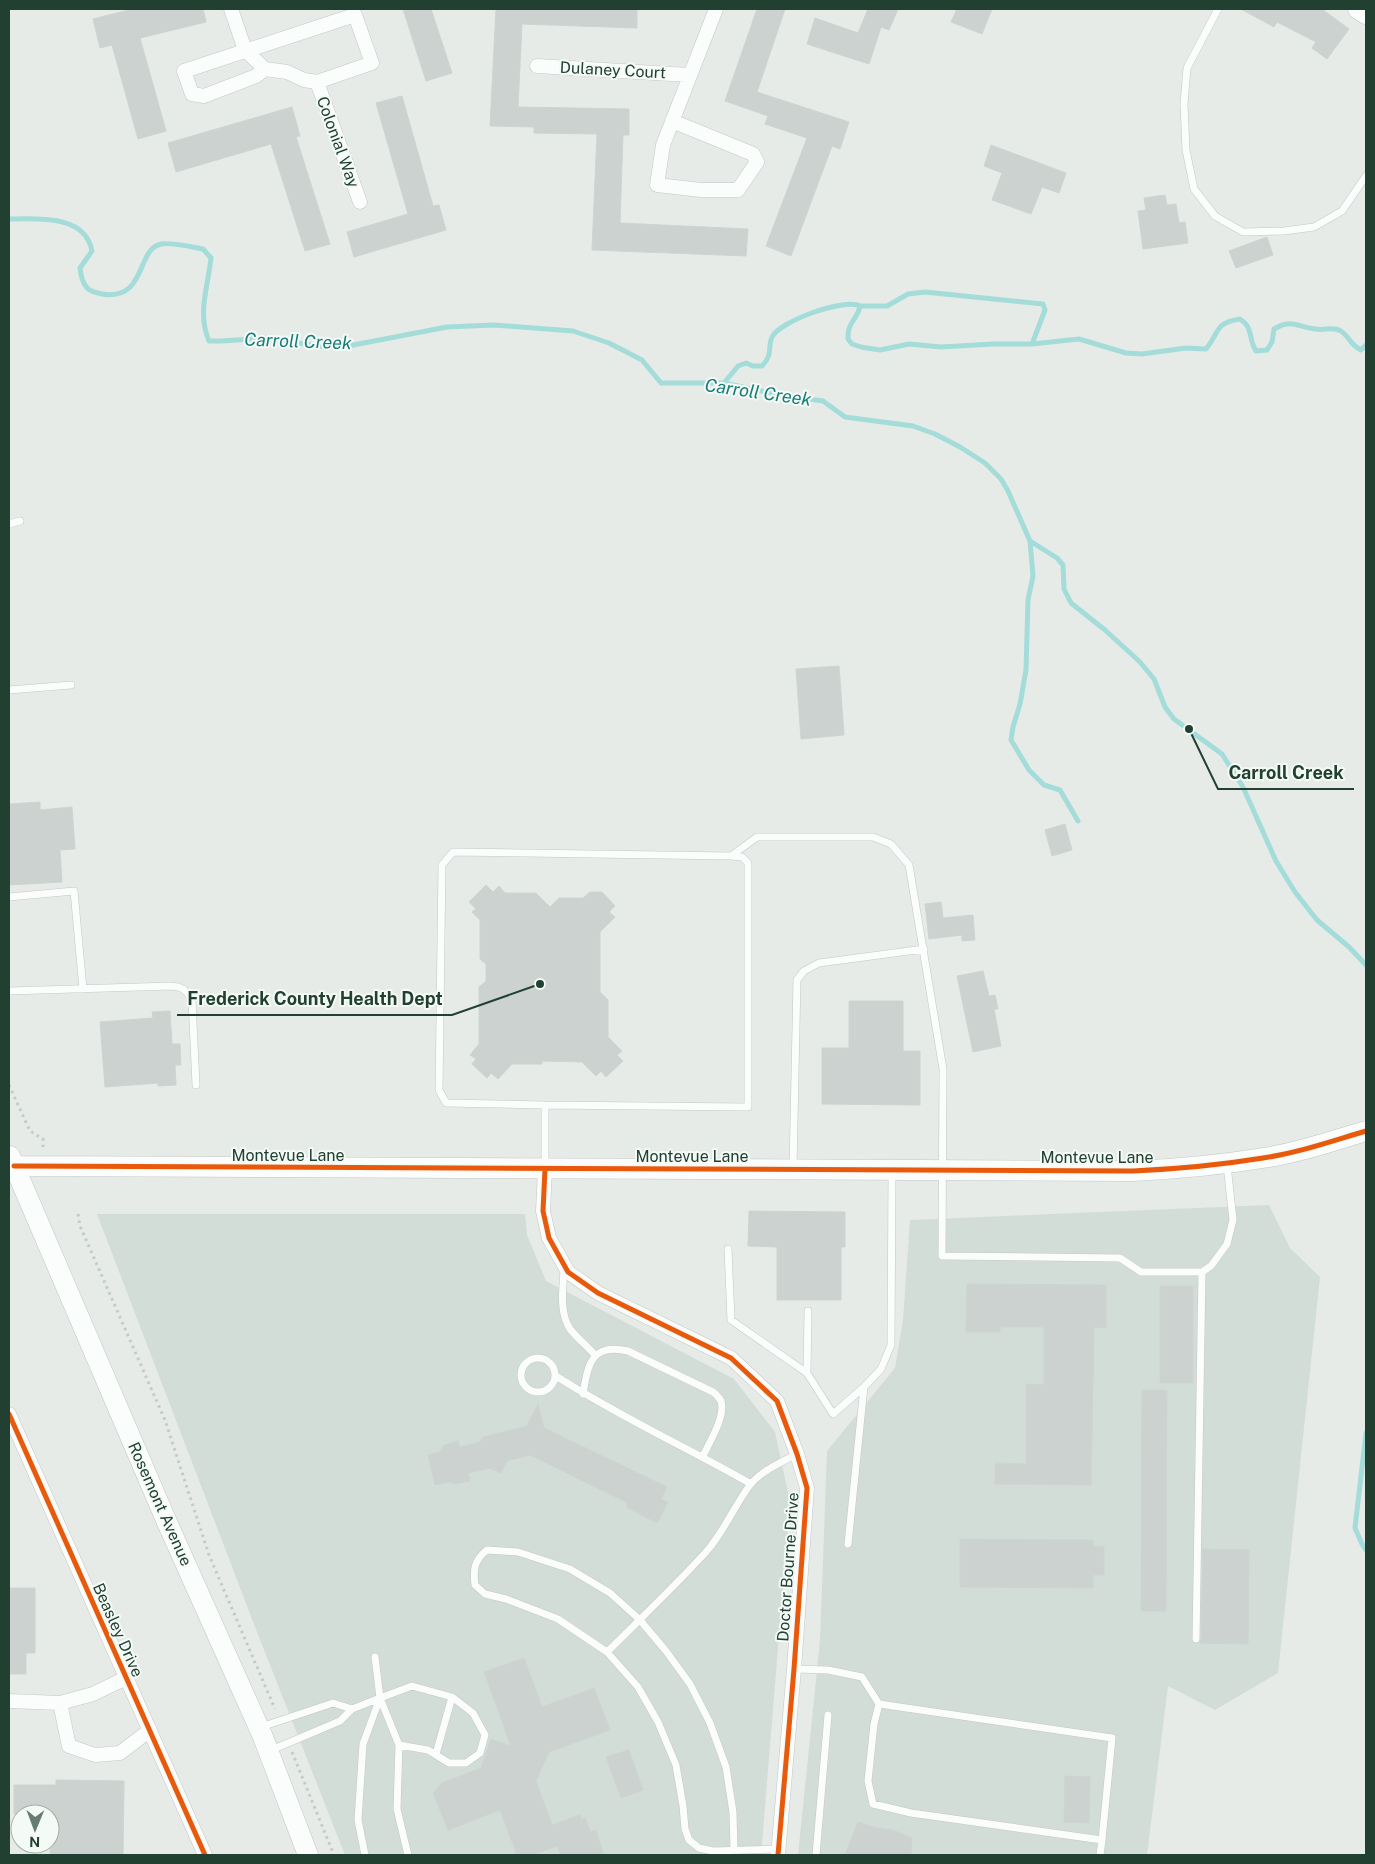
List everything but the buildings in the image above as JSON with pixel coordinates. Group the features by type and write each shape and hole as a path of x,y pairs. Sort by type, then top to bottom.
{"street":[{"path":"232,9 245,50 265,69"},
{"path":"672,121 754,154 757,162 738,190 701,190 657,185 662,145 716,9"},
{"path":"1358,9 1366,14"},
{"name":"Colonial Way","path":"355,15 372,63 317,82 304,80 287,72 265,69 256,76 204,96 192,94 184,71 355,15"},
{"name":"Dulaney Court","path":"537,66 689,75"},
{"name":"Colonial Way","path":"317,82 360,202"},
{"name":"Montevue Lane","path":"12,1160 545,1169 1133,1171 1191,1168 1264,1158 1327,1143 1366,1131"},
{"name":"Rosemont Avenue","path":"12,1160 166,1520 259,1728 308,1855"},
{"name":"Doctor Bourne Drive","path":"545,1169 543,1211 549,1238 568,1272 598,1292 731,1358 777,1402 797,1454 807,1488 778,1852"},
{"name":"Beasley Drive","path":"9,1414 205,1855"},
{"path":"9,1701 60,1703 93,1694 126,1678"},
{"path":"60,1703 69,1746 94,1755 120,1753 150,1730"}],"lane":[{"path":"1218,9 1187,68 1184,104 1186,150 1194,189 1215,216 1243,232 1284,231 1314,227 1342,211 1366,176"},
{"path":"9,524 20,521"},
{"path":"9,690 71,685"},
{"path":"731,856 757,837 873,838 891,844 909,864 943,1068 944,1170 942,1256 1120,1258 1141,1272 1202,1272 1211,1266 1227,1244 1233,1220 1227,1163"},
{"path":"454,852 731,856 742,857 748,863 748,1107 446,1103 438,1090 442,865 454,852"},
{"path":"9,898 74,891 83,989"},
{"path":"793,1169 797,980 804,971 819,963 924,949"},
{"path":"9,991 182,987 188,992 192,1000 196,1085"},
{"path":"545,1105 545,1169"},
{"path":"728,1249 731,1320 807,1373 833,1414 864,1387 881,1369 891,1346 892,1169"},
{"path":"564,1264 565,1318 570,1329 595,1355"},
{"path":"1196,1639 1202,1272"},
{"path":"807,1373 808,1311"},
{"path":"583,1394 587,1370 595,1355 605,1350 616,1348 628,1350 713,1392 720,1400 722,1410 720,1419 703,1456"},
{"path":"556,1376 550,1388 537,1392 525,1386 521,1374 527,1362 533,1358 540,1358 552,1364 556,1376 583,1394 703,1456 751,1484"},
{"path":"848,1544 864,1387"},
{"path":"607,1652 708,1550 751,1484 771,1468 797,1454"},
{"path":"734,1850 733,1812 726,1767 710,1723 690,1684 666,1651 639,1620 610,1593 570,1569 518,1552 486,1550 478,1557 473,1571 475,1585 485,1594 506,1599 558,1619 607,1652 638,1687 658,1722 676,1765 685,1829 689,1840 699,1848 713,1850 778,1852"},
{"path":"376,1657 380,1698 399,1745 397,1810 408,1855"},
{"path":"794,1668 828,1670 862,1676 879,1704 874,1724 868,1781 873,1804 911,1813 1102,1840"},
{"path":"268,1751 340,1721 352,1709 412,1686 452,1697 473,1713 485,1734 480,1753 466,1763 449,1763 428,1750 399,1745"},
{"path":"436,1754 452,1697"},
{"path":"365,1855 358,1820 363,1744 380,1698"},
{"path":"259,1728 333,1703 352,1709"},
{"path":"879,1704 1112,1738 1100,1855"},
{"path":"816,1855 828,1716"}],"path":[{"path":"9,1085 30,1131 43,1139 42,1147"},
{"path":"78,1214 80,1226 166,1420 209,1555 275,1709"},
{"path":"292,1751 334,1855"}],"shaded area":[{"path":"1269,1205 1290,1248 1320,1277 1278,1673 1215,1710 1168,1686 1147,1855 798,1855 820,1641 827,1451 895,1368 903,1320 910,1220"},
{"path":"97,1214 525,1214 527,1235 546,1281 734,1379 775,1432 790,1502 761,1855 345,1855 257,1632"}],"waterway":[{"name":"Carroll Creek","path":"9,219 59,221 80,230 88,239 92,251 80,268 82,279 88,289 102,294 116,294 127,290 134,283 153,248 161,244 176,244 203,249 211,258 204,300 204,320 209,341 266,338 318,346 343,347 447,327 494,325 573,331 609,343 642,360 661,383 724,383 776,394 823,401 845,417 913,426 935,434 960,447 985,463 1001,479 1030,541 1057,558 1063,565 1064,589 1071,603 1105,630 1140,662 1154,679 1165,707 1174,719 1222,754 1243,787 1276,861 1295,892 1317,920 1349,947 1366,965"},
{"path":"860,306 887,306 908,294 925,292 1043,304 1045,310 1032,344"},
{"path":"724,383 738,366 746,363 753,366 762,366 768,357 772,337 787,324 813,312 852,304 860,306 849,328 848,339 852,344 880,350 909,344 941,347 1032,344 1079,339 1126,353 1142,354 1186,348 1206,349 1218,329 1226,323 1240,319 1247,326 1256,351 1267,350 1272,342 1274,329 1285,324 1338,330 1344,333 1361,350 1366,345"},
{"path":"1030,541 1033,576 1028,600 1026,670 1011,740 1029,770 1044,785 1060,790 1078,821"},
{"name":"Carroll Creek","path":"1366,1433 1355,1528 1366,1550"}],"cycle path":[{"path":"14,1166 1133,1171 1215,1165 1276,1156 1366,1131"},
{"path":"545,1169 543,1211 549,1238 568,1272 598,1293 731,1358 777,1401 797,1454 807,1488 778,1855"},
{"path":"9,1414 205,1855"}],"place":[{"name":"Carroll Creek","path":"1189,729"},
{"name":"Frederick County Health Dept","path":"540,984"}]}
